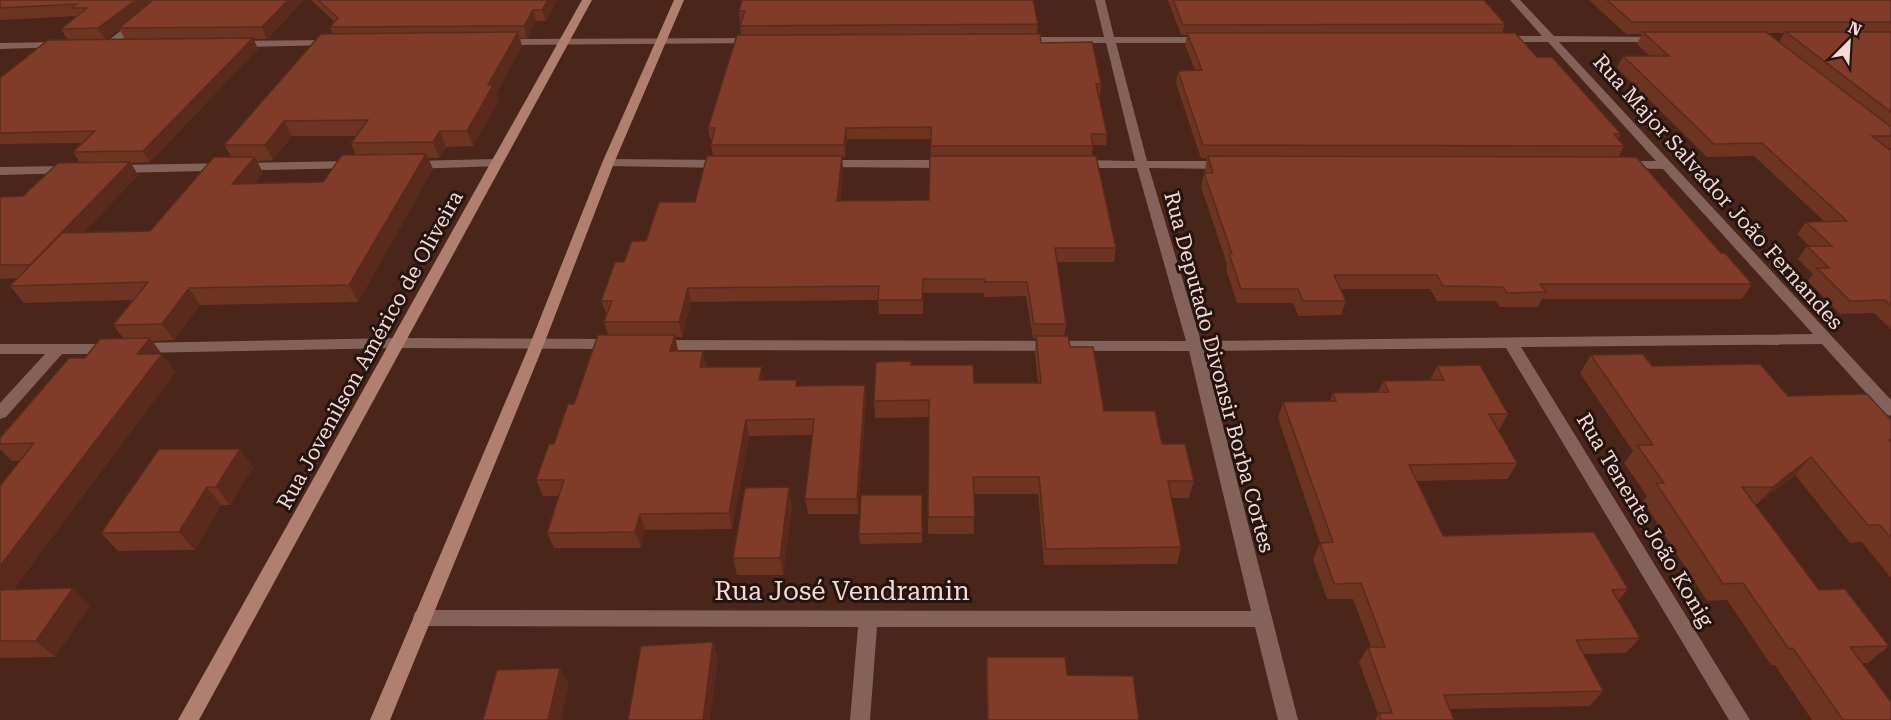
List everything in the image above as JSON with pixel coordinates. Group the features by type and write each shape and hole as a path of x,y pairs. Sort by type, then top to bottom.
{"main road":[{"name":"Rua Jovenilson Américo de Oliveira","path":"188,720 588,0"},
{"path":"380,720 537,344 608,163 679,0"}],"street":[{"path":"133,45 104,45 166,0"},
{"name":"Rua Deputado Divonsir Borba Cortes","path":"1100,0 1142,165 1195,346 1288,720"},
{"name":"Rua Major Salvador João Fernandes","path":"1515,0 1891,410"},
{"path":"1493,39 1670,39"},
{"path":"1005,40 1219,40"},
{"path":"493,42 769,41"},
{"path":"229,44 349,43"},
{"path":"0,46 76,45"},
{"path":"403,165 497,163"},
{"path":"608,163 738,164"},
{"path":"809,164 964,164"},
{"path":"1071,164 1237,165"},
{"path":"106,169 367,165"},
{"path":"1607,165 1667,165"},
{"path":"0,171 83,170"},
{"path":"0,349 57,350 397,343 1195,346 1826,339"},
{"name":"Rua Tenente João Konig","path":"1511,343 1740,720"},
{"path":"0,413 57,350"},
{"name":"Rua José Vendramin","path":"422,618 1262,619"},
{"path":"860,720 868,618"}],"building":[{"path":"0,0 136,0 98,28 61,29 87,8 72,8 76,4 0,8"},
{"path":"153,0 288,0 262,27 119,28"},
{"path":"318,0 548,0 542,10 533,10 524,26 330,27 338,18"},
{"path":"742,0 1033,0 1038,24 740,26 745,11 739,11"},
{"path":"1173,0 1484,0 1505,24 1183,25"},
{"path":"1607,0 1891,0 1891,22 1632,22"},
{"path":"518,32 488,85 493,85 467,131 440,131 433,142 351,143 368,120 284,121 265,145 224,145 321,34"},
{"path":"1643,32 1766,32 1891,127 1891,136 1872,136 1891,151 1891,306 1885,300 1850,301 1817,268 1829,268 1807,246 1832,246 1806,222 1847,221 1762,143 1714,144 1623,56 1669,56"},
{"path":"1786,32 1891,32 1891,112"},
{"path":"1187,33 1515,33 1537,57 1552,57 1621,134 1614,134 1624,146 1203,145 1178,71 1202,70"},
{"path":"1040,34 1041,43 1092,42 1101,84 1096,84 1107,134 1091,134 1093,146 931,146 931,127 846,128 844,145 711,145 715,128 708,128 737,35"},
{"path":"253,38 143,151 73,152 95,131 0,133 0,78 48,40"},
{"path":"426,154 349,285 189,288 162,324 113,325 148,282 10,286 62,233 150,231 214,157 255,157 232,184 323,182 342,155"},
{"path":"707,156 842,156 837,201 929,200 930,156 1096,156 1116,248 1055,248 1066,324 1034,324 1027,282 985,282 984,279 923,279 922,300 878,300 879,286 688,288 679,322 604,322 612,301 601,301 615,262 624,262 632,241 646,241 659,202 695,202"},
{"path":"1208,156 1636,157 1721,253 1725,253 1752,284 1540,284 1546,292 1507,293 1503,287 1443,286 1437,275 1334,275 1346,301 1303,301 1298,289 1241,289 1229,254 1232,254 1204,173 1213,173"},
{"path":"130,162 30,265 0,265 0,197 23,196 58,163"},
{"path":"598,335 675,335 670,351 703,351 700,367 762,367 759,380 797,380 796,386 865,385 857,499 805,499 814,419 746,420 729,513 640,514 635,532 547,533 564,480 536,480 549,444 554,444 568,404 574,404"},
{"path":"1036,336 1068,336 1070,347 1093,347 1104,411 1155,411 1162,444 1185,444 1194,481 1168,481 1181,547 1046,549 1039,477 973,477 975,517 928,517 929,400 874,401 876,362 911,361 911,365 973,365 974,383 1041,383"},
{"path":"150,338 137,354 162,354 0,566 0,486 34,443 0,444 0,438 69,358 85,358 100,339"},
{"path":"1643,354 1652,366 1760,364 1788,396 1867,394 1891,420 1891,440 1889,440 1891,442 1891,538 1880,525 1868,525 1811,457 1773,487 1742,487 1819,590 1845,589 1889,646 1850,647 1891,702 1891,720 1843,720 1793,648 1789,649 1743,583 1723,584 1656,483 1664,483 1637,445 1653,445 1591,355"},
{"path":"1480,365 1508,414 1489,414 1517,463 1409,465 1443,536 1594,532 1628,589 1612,590 1640,638 1576,640 1603,691 1444,695 1454,720 1381,720 1379,713 1392,713 1368,647 1385,647 1361,583 1334,584 1320,543 1333,542 1283,402 1336,401 1333,393 1389,392 1383,381 1444,380 1437,366"},
{"path":"159,449 240,449 216,487 207,487 179,532 101,533"},
{"path":"789,487 780,558 733,558 745,488"},
{"path":"861,495 922,495 922,533 859,534"},
{"path":"73,588 36,641 0,641 0,590"},
{"path":"713,642 703,720 628,720 641,646"},
{"path":"987,657 1065,657 1067,675 1133,676 1139,720 988,720"},
{"path":"560,668 548,720 483,720 497,670"}]}
